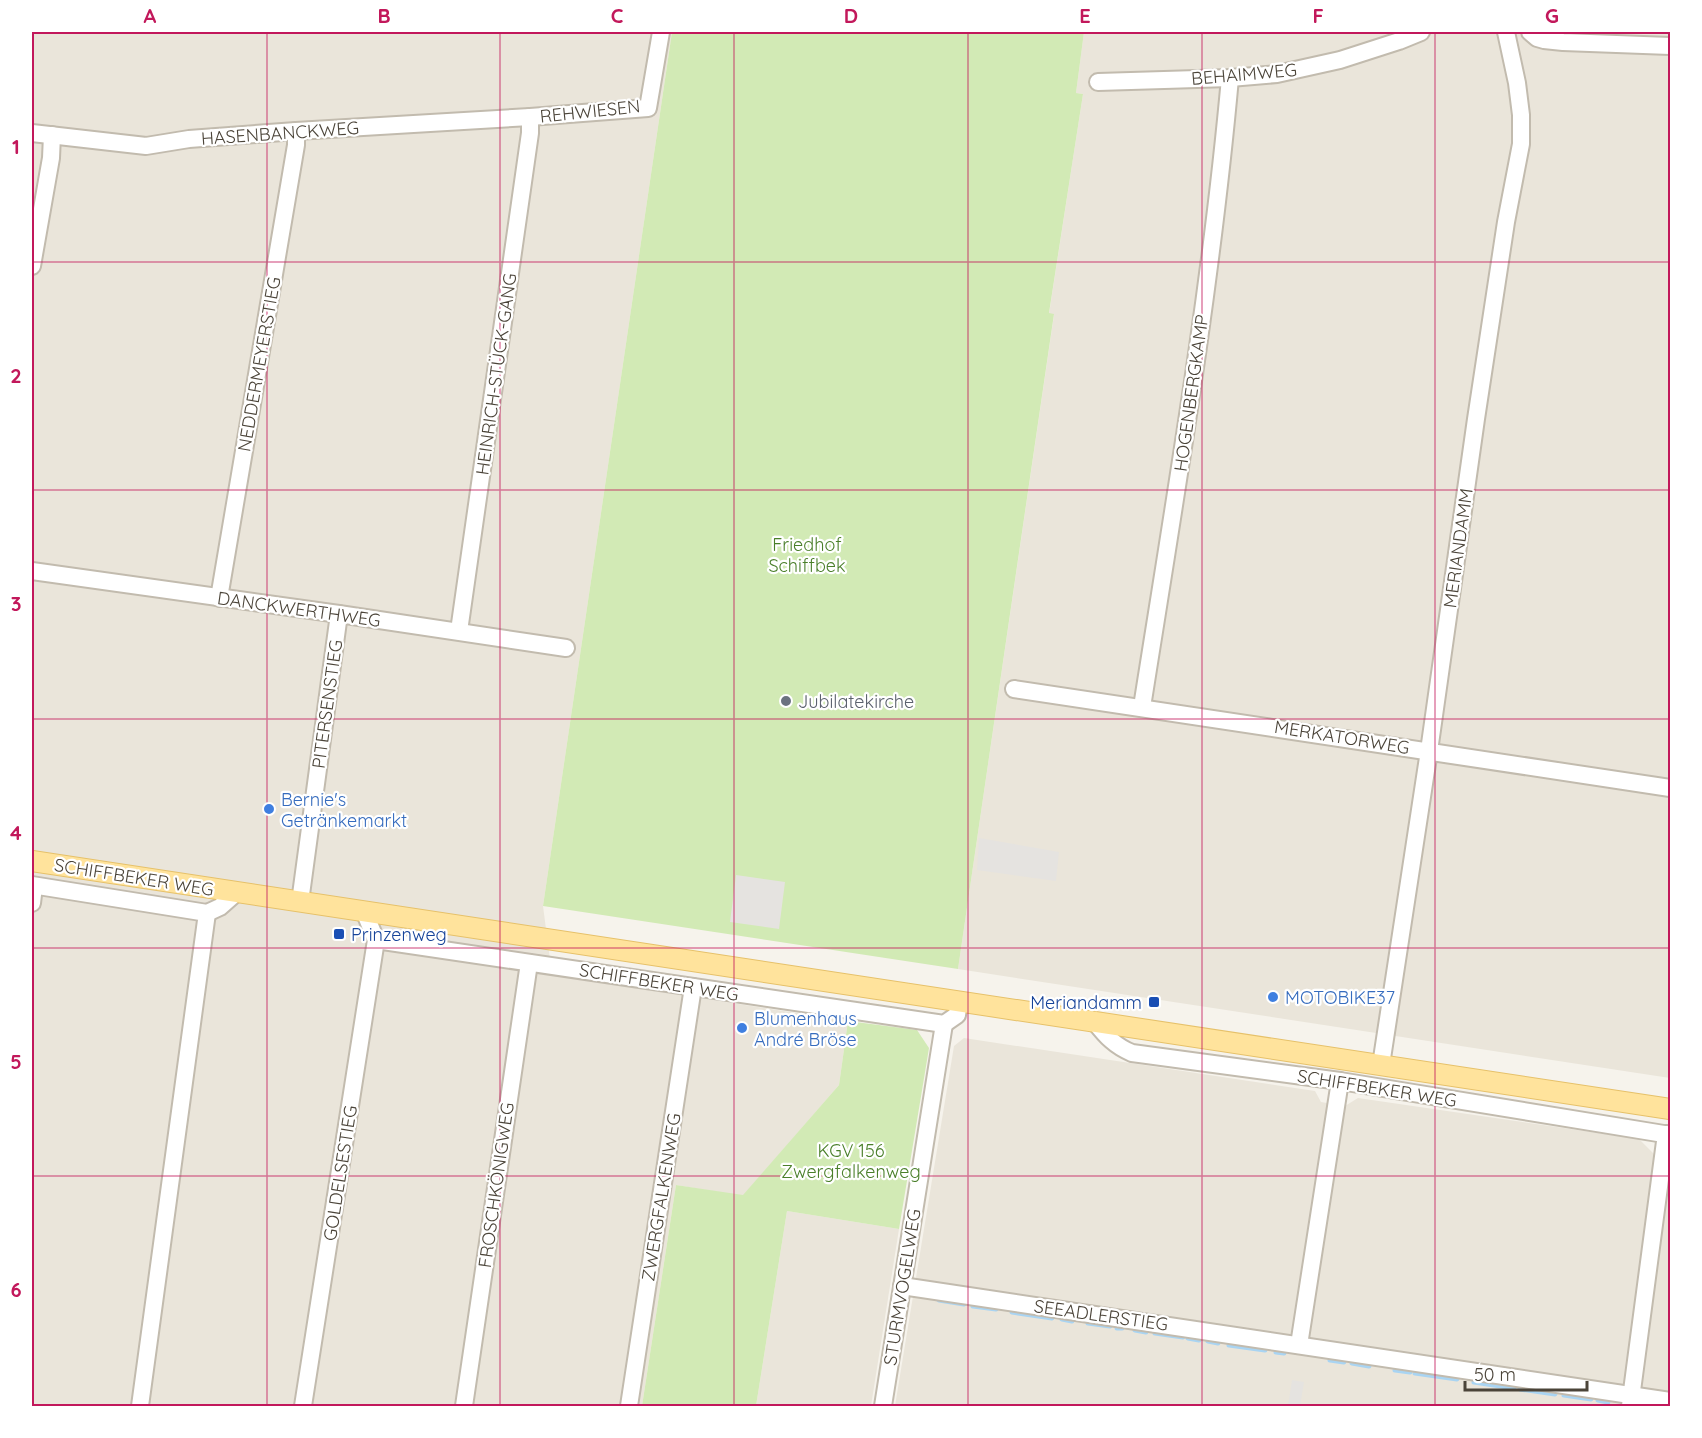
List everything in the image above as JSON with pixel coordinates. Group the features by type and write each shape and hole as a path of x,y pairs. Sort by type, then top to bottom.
{"main road":[{"name":"SCHIFFBEKER WEG","path":"32,861 1671,1109"}],"street":[{"name":"REHWIESEN","path":"530,117 648,108 661,32"},
{"name":"BEHAIMWEG","path":"1098,82 1230,78 1277,74 1316,66 1421,32"},
{"name":"MERIANDAMM","path":"1381,1065 1430,750 1476,419 1506,222 1521,144 1521,115 1517,83 1506,32"},
{"path":"1530,32 1537,38 1563,42 1671,46"},
{"name":"HOGENBERGKAMP","path":"1142,707 1213,238 1230,78"},
{"name":"HASENBANCKWEG","path":"32,133 146,146 189,139 530,117"},
{"name":"HEINRICH-STÜCK-GANG","path":"459,631 530,133 530,117"},
{"name":"NEDDERMEYERSTIEG","path":"219,597 296,145 296,131"},
{"path":"32,266 51,158 52,135"},
{"name":"DANCKWERTHWEG","path":"32,571 566,648"},
{"name":"PITERSENSTIEG","path":"300,902 339,614"},
{"name":"MERKATORWEG","path":"1014,689 1671,788"},
{"path":"32,903 33,885"},
{"name":"SCHIFFBEKER WEG","path":"33,885 207,913 219,907 237,892"},
{"path":"364,911 376,940"},
{"path":"140,1407 207,913"},
{"name":"SCHIFFBEKER WEG","path":"376,940 944,1024"},
{"name":"GOLDELSESTIEG","path":"303,1407 376,940"},
{"name":"FROSCHKÖNIGWEG","path":"464,1407 529,963"},
{"name":"ZWERGFALKENWEG","path":"629,1407 693,987"},
{"path":"944,1024 957,1015 959,1002"},
{"name":"SCHIFFBEKER WEG","path":"1095,1022 1119,1048 1132,1053 1340,1081 1669,1135"},
{"name":"STURMVOGELWEG","path":"884,1407 944,1024"},
{"path":"1299,1345 1340,1081"},
{"path":"1631,1401 1669,1135"},
{"name":"SEEADLERSTIEG","path":"902,1286 1299,1345 1631,1401 1671,1401"}],"shaded area":[{"path":"32,32 672,32 543,906 552,975 848,1021 839,1085 743,1196 676,1185 642,1406 32,1406"},
{"path":"1084,32 1670,32 1670,1078 958,969 1054,315 1049,314 1083,94 1076,93"},
{"path":"979,838 1059,852 1056,881 977,870"},
{"path":"736,875 785,882 779,929 730,922"},
{"path":"964,1038 1315,1091 1321,1102 1345,1106 1358,1098 1639,1139 1654,1154 1670,1156 1670,1406 895,1406 954,1046"},
{"path":"787,1211 899,1229 871,1406 756,1406"},
{"path":"1292,1380 1304,1382 1300,1406 1288,1406"}],"green space":[{"name":"Friedhof Schiffbek","path":"672,32 1084,32 1076,93 1083,94 1049,313 1054,314 958,969 543,906"},
{"name":"KGV 156 Zwergfalkenweg","path":"848,1021 917,1030 929,1048 899,1229 787,1211 756,1406 642,1406 676,1185 743,1195 839,1085"}],"waterway":[{"path":"939,1300 964,1304"},
{"path":"973,1306 996,1309"},
{"path":"1012,1312 1052,1318"},
{"path":"1062,1319 1072,1321"},
{"path":"1088,1323 1110,1326"},
{"path":"1117,1328 1122,1328"},
{"path":"1135,1330 1146,1332"},
{"path":"1155,1333 1183,1337"},
{"path":"1188,1338 1199,1340"},
{"path":"1208,1341 1218,1343"},
{"path":"1229,1345 1265,1350"},
{"path":"1276,1352 1284,1353"},
{"path":"1330,1360 1344,1362"},
{"path":"1352,1363 1369,1366"},
{"path":"1395,1370 1410,1372"},
{"path":"1415,1373 1457,1379"},
{"path":"1474,1382 1514,1388"},
{"path":"1520,1389 1555,1394"},
{"path":"1564,1395 1591,1399"},
{"path":"1598,1400 1608,1402"}],"place":[{"name":"Jubilatekirche","path":"786,701"},
{"name":"Bernie's Getränkemarkt","path":"269,809"},
{"name":"Prinzenweg","path":"339,934"},
{"name":"MOTOBIKE37","path":"1273,997"},
{"name":"Meriandamm","path":"1154,1002"},
{"name":"Blumenhaus André Bröse","path":"742,1028"}]}
